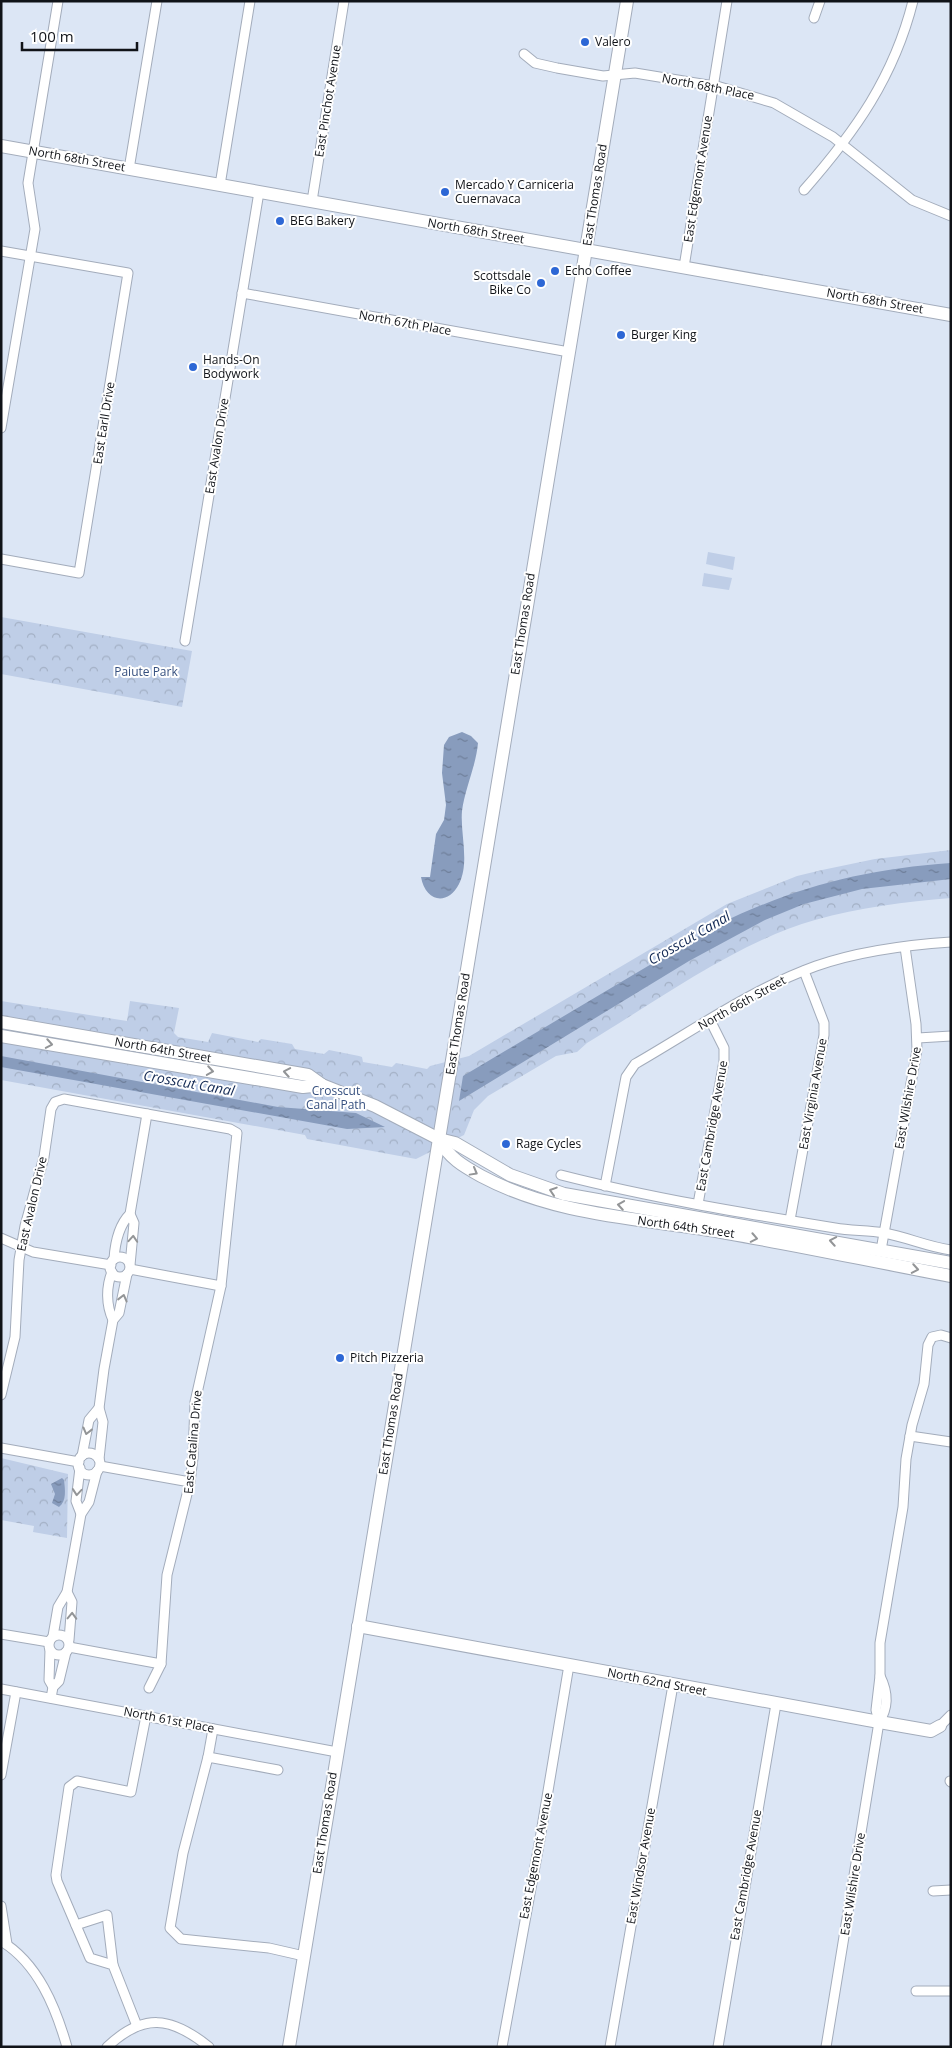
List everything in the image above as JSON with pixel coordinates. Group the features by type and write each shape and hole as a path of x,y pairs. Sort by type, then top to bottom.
{"main road":[{"name":"East Thomas Road","path":"289,2047 626,1"},
{"name":"North 68th Street","path":"1,146 951,315"},
{"name":"North 64th Street","path":"1,1022 308,1075 322,1085 376,1106 418,1127 439,1140 452,1159 490,1180 540,1200 586,1206 880,1256 951,1263"},
{"name":"North 64th Street","path":"1,1036 303,1088 322,1085"},
{"name":"North 64th Street","path":"880,1256 951,1276"},
{"name":"North 62nd Street","path":"358,1626 931,1731 940,1726"}],"street":[{"path":"1,428 35,229 28,183 58,1"},
{"path":"129,169 157,1"},
{"path":"220,185 250,1"},
{"name":"East Pinchot Avenue","path":"312,202 344,1"},
{"name":"East Edgemont Avenue","path":"684,267 727,1"},
{"path":"814,18 820,1"},
{"path":"804,190 842,144 874,100 900,44 913,1"},
{"name":"North 68th Place","path":"524,54 535,63 602,76 635,74 713,86 737,91 774,103 804,118 842,144 912,200 951,216"},
{"name":"East Avalon Drive","path":"185,641 258,192"},
{"path":"1,251 30,256"},
{"name":"East Earll Drive","path":"1,559 79,573 128,273 30,256"},
{"name":"North 67th Place","path":"242,293 568,352"},
{"name":"North 66th Street","path":"606,1186 626,1077 629,1070 772,984 804,971 852,956 951,942"},
{"name":"East Wilshire Drive","path":"880,1256 918,1038 905,947"},
{"name":"East Virginia Avenue","path":"790,1220 824,1035 824,1024 804,971"},
{"name":"East Cambridge Avenue","path":"698,1204 724,1061 724,1048 710,1020"},
{"path":"918,1038 951,1036"},
{"name":"East Avalon Drive","path":"1,1396 15,1337 17,1276 21,1247 44,1157 51,1109 55,1102 64,1099 147,1114"},
{"path":"113,1320 107,1309 112,1266 118,1236 124,1221 130,1214 147,1114"},
{"name":"East Catalina Drive","path":"147,1114 237,1133 221,1286 194,1402 193,1458 190,1482 166,1575 161,1664 149,1688"},
{"name":"North 64th Street","path":"561,1175 698,1204 844,1230 884,1233 928,1247 951,1250"},
{"path":"53,1686 48,1680 50,1643 58,1607 67,1592 81,1514 90,1502 98,1465 103,1422 99,1408 113,1320 119,1313 129,1269 134,1223 130,1214"},
{"path":"1,1238 33,1252 112,1266 119,1276 129,1269 221,1286"},
{"path":"112,1266 122,1257 129,1269"},
{"name":"East Wilshire Drive","path":"826,2047 879,1722 886,1711 885,1686 880,1676 880,1643 903,1507 904,1469 910,1436 924,1384 928,1345 932,1336 941,1335 951,1338"},
{"path":"81,1514 76,1501 80,1462 89,1420 99,1408"},
{"path":"910,1436 951,1442"},
{"path":"1,1448 80,1462 91,1454 98,1465 190,1482"},
{"path":"80,1462 88,1475 98,1465"},
{"path":"51,1698 53,1686 59,1681 68,1646 72,1602 67,1592"},
{"path":"1,1634 50,1643 58,1655 68,1646"},
{"path":"50,1643 62,1634 68,1646"},
{"path":"68,1646 161,1664"},
{"name":"East Edgemont Avenue","path":"502,2047 569,1665"},
{"name":"East Windsor Avenue","path":"610,2047 673,1685"},
{"name":"North 61st Place","path":"1,1689 337,1752"},
{"path":"1,1775 16,1692"},
{"name":"East Cambridge Avenue","path":"718,2047 776,1704"},
{"name":"North 62nd Street","path":"940,1726 951,1714"},
{"path":"113,1965 90,1958 57,1881 56,1874 69,1787 77,1781 131,1792 146,1716"},
{"path":"213,1729 208,1757 182,1853 170,1928 182,1940 269,1948 304,1956"},
{"path":"208,1757 278,1770"},
{"path":"933,1890 951,1890"},
{"path":"1,1906 4,1943 29,1968 52,2001 68,2047"},
{"path":"76,1925 107,1916 113,1965 137,2026"},
{"path":"916,1991 951,1991"},
{"path":"107,2047 127,2029 159,2023 178,2026 195,2035 209,2047"}],"green space":[{"path":"708,552 735,557 733,570 706,564"},
{"path":"704,573 732,578 729,590 702,586"},
{"name":"Paiute Park","path":"1,617 192,651 182,707 1,674"},
{"name":"Crosscut Canal Path","path":"951,850 951,898 917,901 832,915 786,930 756,943 669,991 587,1043 577,1052 556,1056 488,1096 474,1110 464,1135 416,1159 307,1139 305,1135 1,1080 1,1001 127,1021 130,1001 179,1008 174,1033 178,1037 208,1042 212,1033 258,1042 261,1039 292,1044 295,1049 324,1054 329,1050 359,1056 362,1057 363,1062 392,1067 396,1063 427,1069 430,1066 469,1056 727,904 797,876 875,859"},
{"path":"1,1458 68,1474 67,1538 33,1532 34,1526 1,1520"}],"water":[{"path":"462,732 471,736 478,743 462,811 464,867 459,884 454,891 449,896 437,898 427,891 421,877 430,877 436,834 444,820 446,805 442,773 444,745 449,737"},
{"path":"951,863 951,879 862,889 804,904 765,920 689,961 459,1101 463,1076 717,925 774,900 831,882 889,870"},
{"path":"1,1056 278,1107 356,1113 385,1127 347,1129 1,1067"},
{"path":"62,1478 64,1480 65,1495 59,1507 52,1503 55,1494 51,1484"}],"place":[{"name":"Valero","path":"585,42"},
{"name":"Mercado Y Carniceria Cuernavaca","path":"445,192"},
{"name":"BEG Bakery","path":"280,221"},
{"name":"Echo Coffee","path":"555,271"},
{"name":"Scottsdale Bike Co","path":"541,283"},
{"name":"Burger King","path":"621,335"},
{"name":"Hands-On Bodywork","path":"193,367"},
{"name":"Rage Cycles","path":"506,1144"},
{"name":"Pitch Pizzeria","path":"340,1358"}],"water label":[{"name":"Crosscut Canal","path":"689,938"},
{"name":"Crosscut Canal","path":"189,1083"}]}
